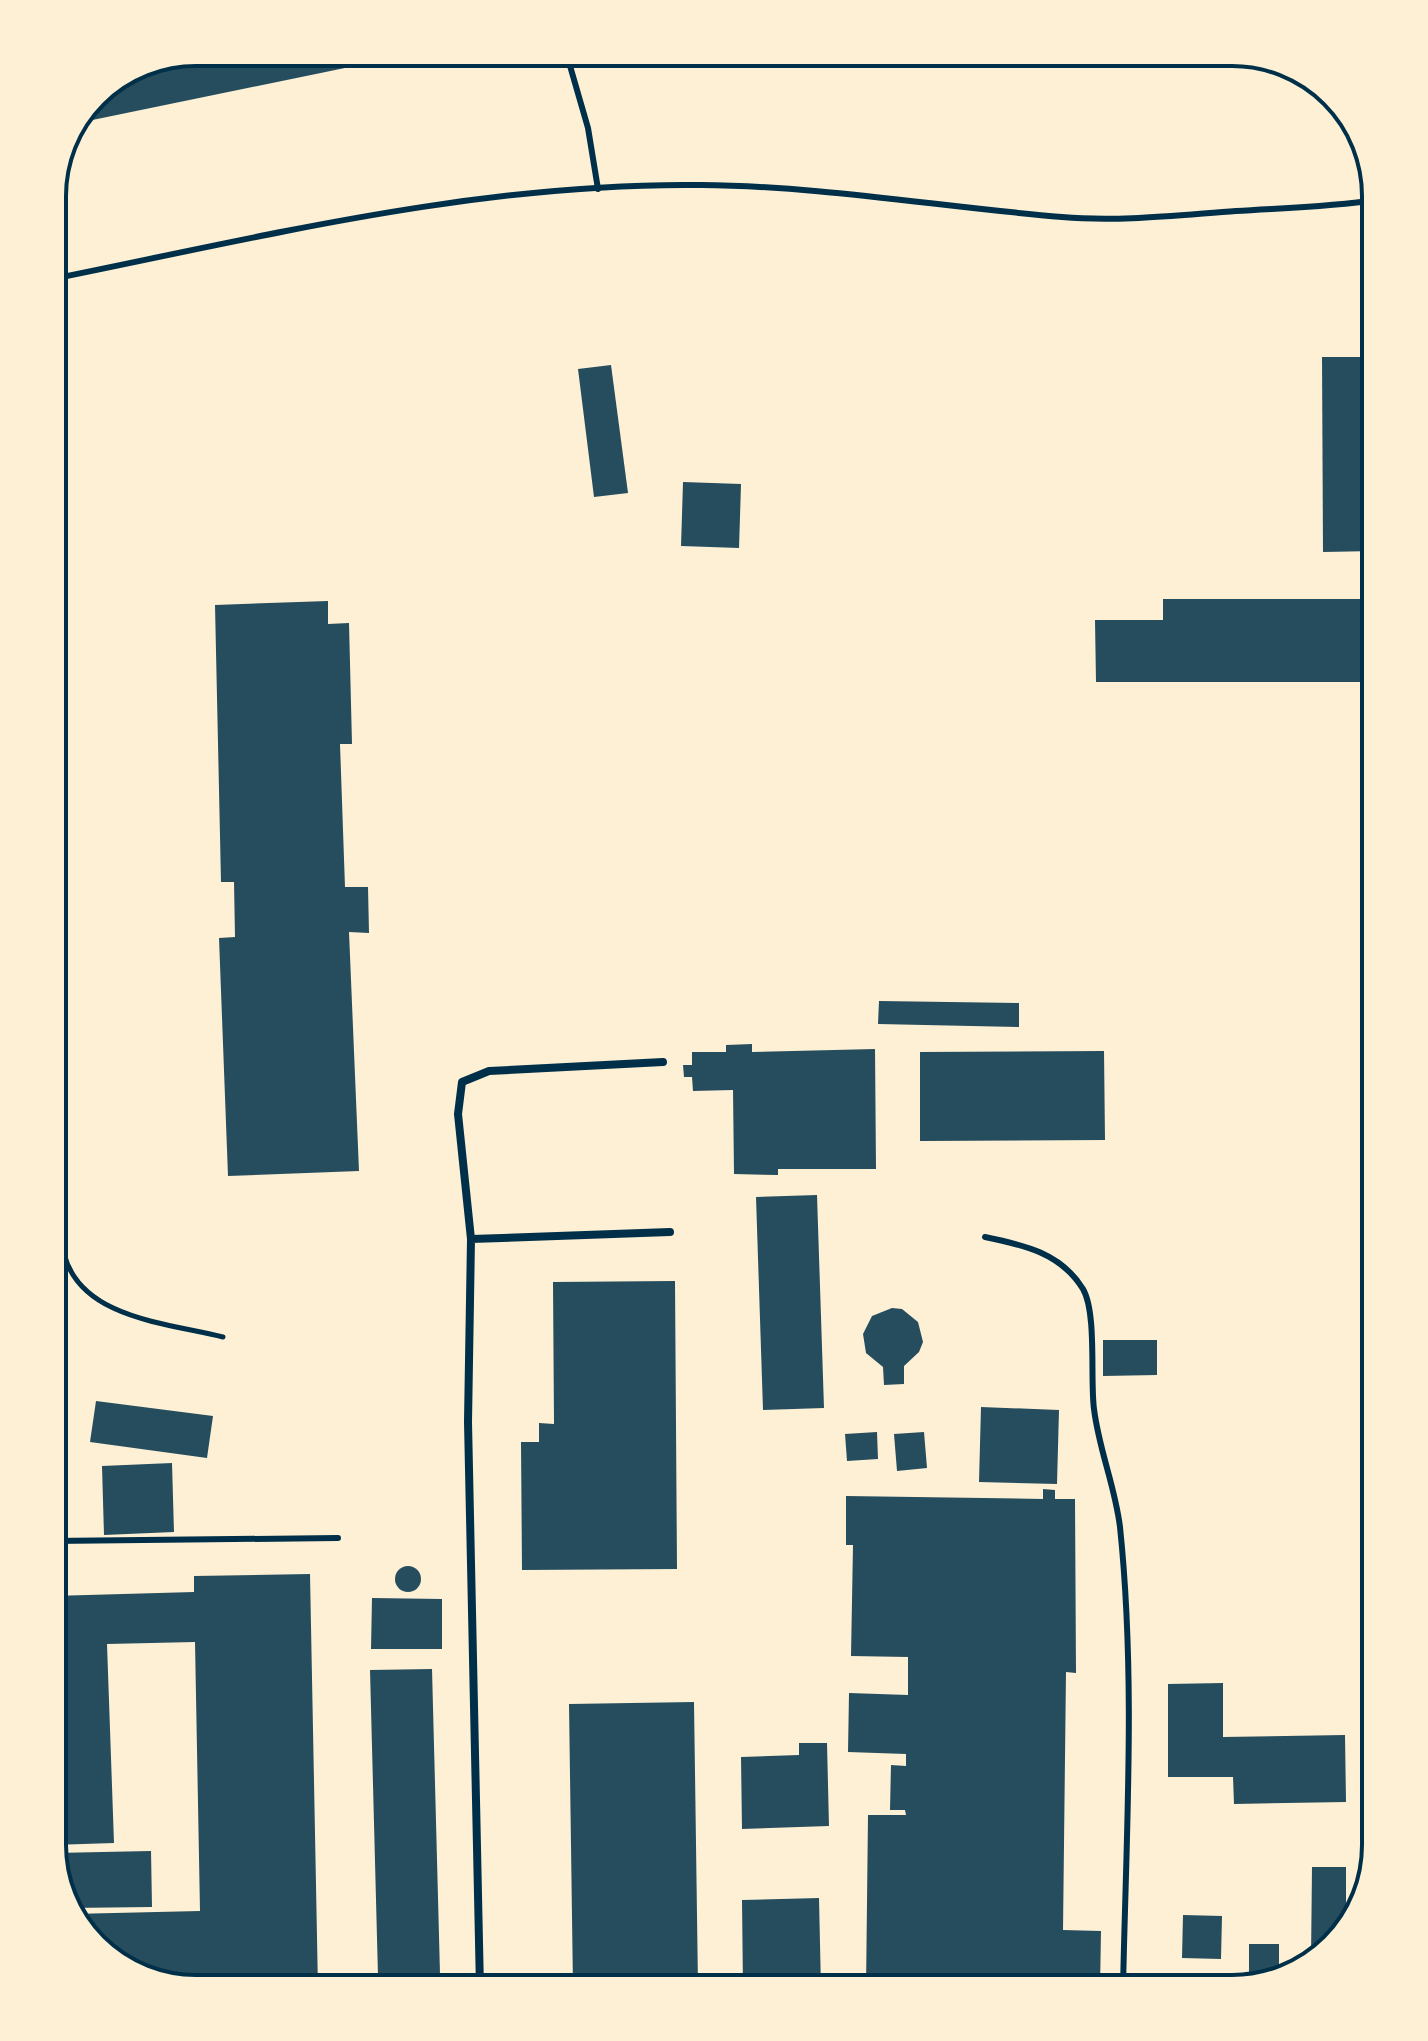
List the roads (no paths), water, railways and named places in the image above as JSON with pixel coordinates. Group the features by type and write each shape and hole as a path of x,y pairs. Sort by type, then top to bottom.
{"street":[{"path":"480,1975 468,1422 471,1239 458,1114 462,1082 489,1071 663,1062"},
{"path":"471,1239 670,1232"}],"lane":[{"path":"570,66 588,128 598,189"},
{"path":"66,276 334,222 477,201 598,189 698,185 809,188 1065,217 1160,216 1362,201"},
{"path":"985,1237 1022,1244 1059,1260 1085,1291 1100,1452 1114,1486 1125,1590 1129,1702 1123,1975"},
{"path":"66,1541 338,1538"}]}
